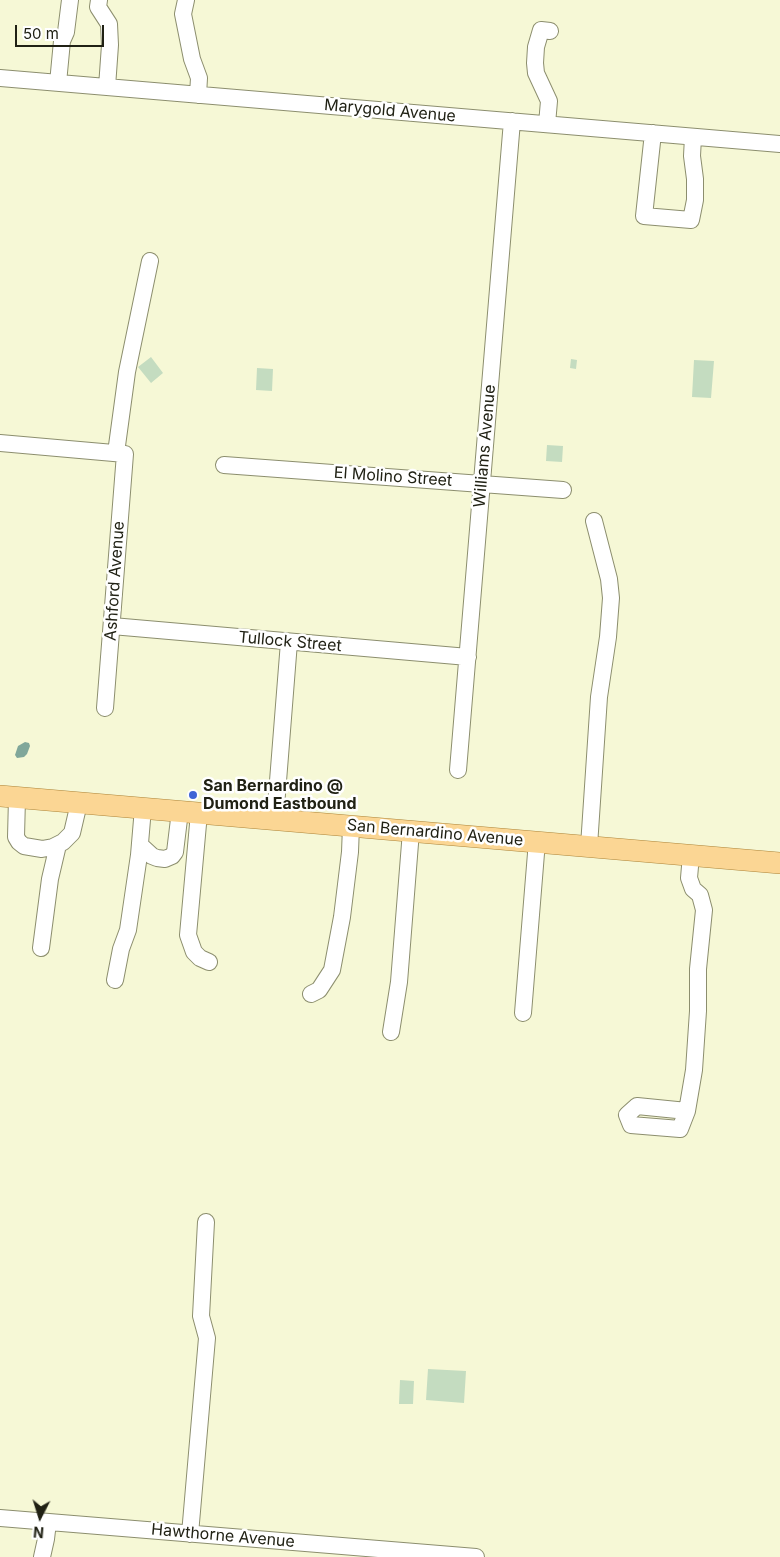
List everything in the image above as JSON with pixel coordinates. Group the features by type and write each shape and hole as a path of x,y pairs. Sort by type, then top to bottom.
{"main road":[{"name":"San Bernardino Avenue","path":"9,797 780,863"}],"street":[{"path":"58,83 62,41 66,32 70,0"},
{"path":"99,0 98,7 109,24 110,45 107,87"},
{"path":"186,0 182,14 192,59 199,78 198,95"},
{"path":"547,124 549,101 536,72 535,63 536,48 541,30 550,31"},
{"name":"Marygold Avenue","path":"0,78 780,144"},
{"name":"Williams Avenue","path":"458,770 512,121"},
{"path":"652,133 644,216 690,220 695,180 692,156 693,137"},
{"name":"Ashford Avenue","path":"105,708 112,626 127,372 150,261"},
{"path":"0,443 121,453"},
{"name":"El Molino Street","path":"224,465 563,490"},
{"path":"589,846 599,697 608,637 611,598 609,579 594,521"},
{"name":"Tullock Street","path":"112,626 468,657"},
{"path":"275,819 290,642"},
{"path":"9,797 15,831 19,842 42,850 63,842 72,832 79,803"},
{"path":"115,980 120,948 128,930 140,845 143,808"},
{"path":"140,845 157,858 165,859 172,856 189,812"},
{"path":"189,812 188,935 194,952 200,958 209,962"},
{"path":"310,994 319,990 332,970 342,917 350,852 351,826"},
{"path":"391,1032 399,982 411,831"},
{"path":"523,1013 537,841"},
{"path":"40,948 50,879 58,844"},
{"path":"687,1111 694,1070 698,1011 698,969 704,910 700,895 693,889 689,878 691,855"},
{"path":"190,1534 207,1338 201,1316 206,1222"},
{"name":"Hawthorne Avenue","path":"0,1518 190,1534 334,1551 476,1557"},
{"path":"42,1557 48,1522"}],"water":[{"path":"25,742 29,743 30,746 27,754 24,757 17,758 15,755 18,746"}],"building":[{"path":"151,357 163,373 151,383 138,367"},
{"path":"571,359 577,360 576,369 570,368"},
{"path":"694,360 714,361 711,398 692,397"},
{"path":"257,368 273,369 272,391 256,390"},
{"path":"547,445 563,446 562,462 546,461"},
{"path":"428,1369 466,1371 464,1403 426,1400"},
{"path":"400,1380 414,1381 413,1404 399,1404"}],"place":[{"name":"San Bernardino @ Dumond Eastbound","path":"193,795"}]}
